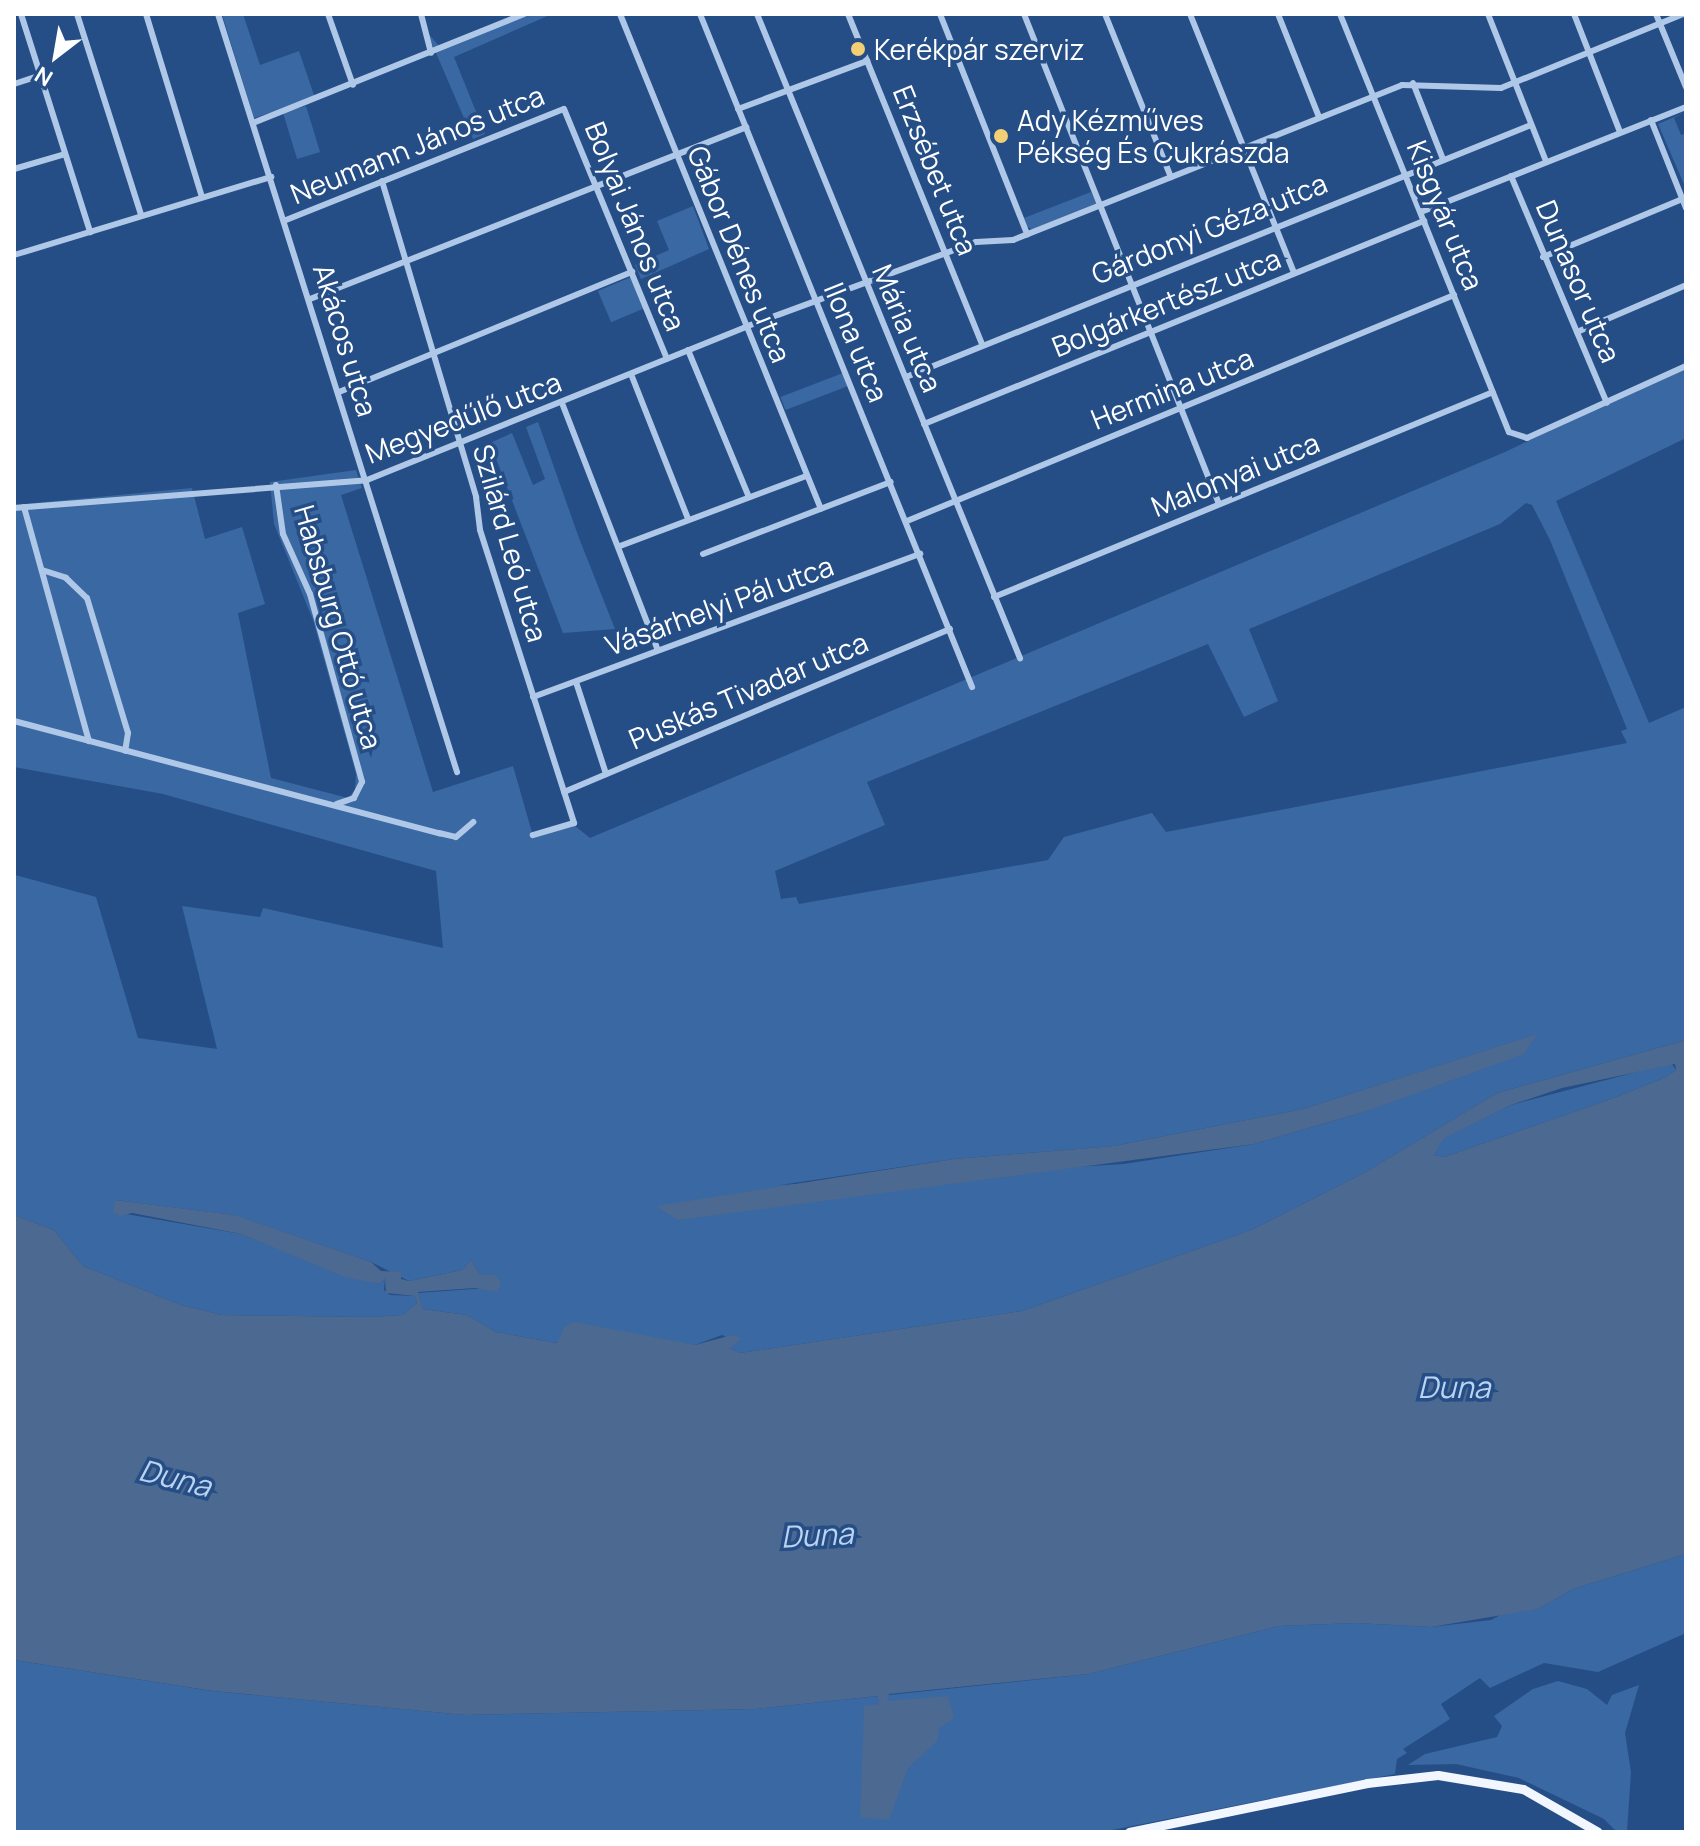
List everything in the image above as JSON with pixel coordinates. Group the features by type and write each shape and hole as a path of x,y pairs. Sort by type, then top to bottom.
{"main road":[{"path":"1129,1832 1367,1783 1438,1775 1523,1789 1598,1832"}],"street":[{"path":"21,14 90,232"},
{"path":"77,14 141,215"},
{"path":"146,14 202,197"},
{"name":"Akácos utca","path":"218,14 286,220 457,772"},
{"path":"328,14 353,85"},
{"path":"421,14 431,53"},
{"path":"253,123 524,14"},
{"name":"Gábor Dénes utca","path":"620,14 821,509"},
{"name":"Ilona utca","path":"700,14 972,687"},
{"name":"Mária utca","path":"757,14 1020,658"},
{"name":"Erzsébet utca","path":"848,14 982,344"},
{"path":"940,14 1027,234"},
{"path":"1024,14 1219,504"},
{"path":"1105,14 1171,177"},
{"path":"1190,14 1294,273"},
{"path":"1278,14 1319,117"},
{"name":"Kisgyár utca","path":"1340,14 1509,432 1527,438 1607,403"},
{"path":"1488,14 1546,161"},
{"path":"1574,14 1620,132"},
{"path":"1656,14 1686,87"},
{"path":"1443,159 1413,83 1492,88 1515,83 1683,14"},
{"path":"738,109 867,61"},
{"path":"14,84 39,76"},
{"name":"Megyedűlő utca","path":"14,508 367,480 745,327 976,242 1006,242 1373,95 1413,83"},
{"path":"1421,212 1686,107"},
{"name":"Neumann János utca","path":"286,220 564,109"},
{"name":"Bolyai János utca","path":"564,109 667,359"},
{"path":"1651,120 1686,208"},
{"name":"Gárdonyi Géza utca","path":"906,377 1131,282 1531,125"},
{"path":"310,299 408,263 746,127"},
{"path":"14,169 65,154"},
{"name":"Dunasor utca","path":"1511,176 1607,403"},
{"path":"14,255 271,177"},
{"name":"Szilárd Leó utca","path":"382,181 461,444 480,530 574,823 533,835"},
{"path":"1543,257 1682,199"},
{"name":"Bolgárkertész utca","path":"924,424 1424,221"},
{"path":"339,392 632,272"},
{"path":"1577,332 1686,285"},
{"name":"Hermina utca","path":"907,521 1454,295"},
{"path":"688,350 749,497"},
{"path":"1607,403 1686,366"},
{"path":"631,374 688,519"},
{"name":"Malonyai utca","path":"994,597 1493,392"},
{"path":"562,403 658,650"},
{"path":"620,546 806,476"},
{"path":"703,554 891,482"},
{"name":"Habsburg Ottó utca","path":"276,485 283,534 310,594 362,782 348,802 327,804"},
{"path":"24,507 89,741"},
{"name":"Vásárhelyi Pál utca","path":"533,697 920,554"},
{"path":"42,570 66,578 87,598 128,736 125,751"},
{"name":"Puskás Tivadar utca","path":"564,792 950,629"},
{"path":"576,682 606,774"},
{"path":"14,721 456,837 473,822"}],"shaded area":[{"path":"222,14 243,14 260,65 299,51 315,98 254,118"},
{"path":"519,14 552,14 454,57 485,134 473,139 427,32 439,46"},
{"path":"306,106 320,152 297,159 283,113"},
{"path":"1686,112 1674,118 1681,135 1686,133 1686,189 1658,124"},
{"path":"1091,192 1097,205 1032,230 1027,226 1024,218"},
{"path":"693,206 709,249 641,279 635,265 669,250 657,221"},
{"path":"631,277 644,308 611,322 598,291"},
{"path":"1686,366 1686,438 1556,501 1649,723 1686,707 1686,1040 1497,1093 1364,1173 1251,1230 1022,1311 740,1353 730,1348 734,1341 722,1335 695,1345 564,1335 557,1343 496,1332 467,1315 423,1309 418,1293 486,1288 495,1275 480,1275 471,1260 462,1270 409,1281 371,1262 234,1215 115,1200 126,1214 241,1234 337,1273 379,1284 385,1279 384,1290 390,1295 415,1296 417,1303 402,1315 372,1317 222,1315 181,1305 83,1266 54,1230 14,1215 14,870 15,875 96,897 138,1038 217,1049 182,906 260,917 263,908 443,948 436,871 163,794 14,767 14,505 192,488 205,539 242,527 265,604 238,613 271,778 348,798 355,790 356,774 313,620 274,524 270,482 356,470 362,488 341,495 433,792 513,766 533,836 575,826 590,838 1505,452","holes":["1526,503 1532,505 1550,540 1627,729 1621,731 1627,743 1166,832 1152,813 1064,837 1048,860 799,904 796,897 781,899 775,871 885,825 867,782 1208,644 1244,717 1278,701 1249,629 1500,524","1535,1035 1364,1112 1254,1144 1124,1164 780,1185 954,1159 1114,1146 1303,1109"]},
{"path":"843,373 848,386 785,410 780,397"},
{"path":"538,422 615,629 563,633 490,443 512,433 533,485 545,479 526,427"},
{"path":"1671,1063 1676,1070 1666,1077 1611,1099 1444,1157 1434,1155 1442,1139 1511,1105"},
{"path":"1686,1554 1686,1633 1598,1672 1544,1663 1490,1688 1480,1678 1441,1704 1450,1719 1403,1749 1407,1753 1397,1759 1395,1774 1102,1832 14,1832 14,1660 212,1691 465,1715 756,1709 1089,1674 1279,1626 1356,1623 1431,1627 1491,1620 1508,1611 1538,1609 1573,1589"},
{"path":"1558,1681 1587,1689 1607,1705 1612,1695 1639,1685 1625,1733 1631,1772 1627,1832 1617,1832 1604,1819 1519,1778 1456,1764 1408,1765 1425,1754 1497,1737 1502,1726 1494,1716 1533,1689"}],"water":[{"path":"1537,1034 1524,1054 1364,1112 1254,1144 678,1220 656,1206 954,1159 1114,1146 1303,1109"},
{"name":"Duna","path":"1686,1040 1686,1554 1573,1589 1538,1609 1431,1627 1356,1623 1279,1626 1089,1674 889,1694 887,1701 948,1696 954,1718 939,1728 938,1740 908,1768 889,1820 860,1817 864,1706 879,1704 878,1696 756,1709 465,1715 213,1691 14,1660 14,1215 54,1230 83,1266 181,1305 222,1315 372,1317 402,1315 417,1303 415,1296 386,1293 385,1279 379,1284 345,1277 241,1234 132,1213 120,1216 113,1212 115,1200 235,1215 371,1262 381,1271 401,1272 401,1279 409,1281 462,1270 471,1260 480,1275 495,1275 501,1282 498,1292 475,1288 418,1292 423,1309 467,1315 496,1332 557,1343 565,1326 575,1322 695,1345 732,1335 742,1338 730,1348 740,1353 1022,1311 1251,1230 1364,1173 1497,1093","holes":["1675,1064 1676,1070 1611,1099 1444,1157 1434,1155 1443,1139 1511,1105 1562,1088"]}],"place":[{"name":"Kerékpár szerviz","path":"858,49"},
{"name":"Ady Kézműves Pékség És Cukrászda","path":"1001,136"}]}
